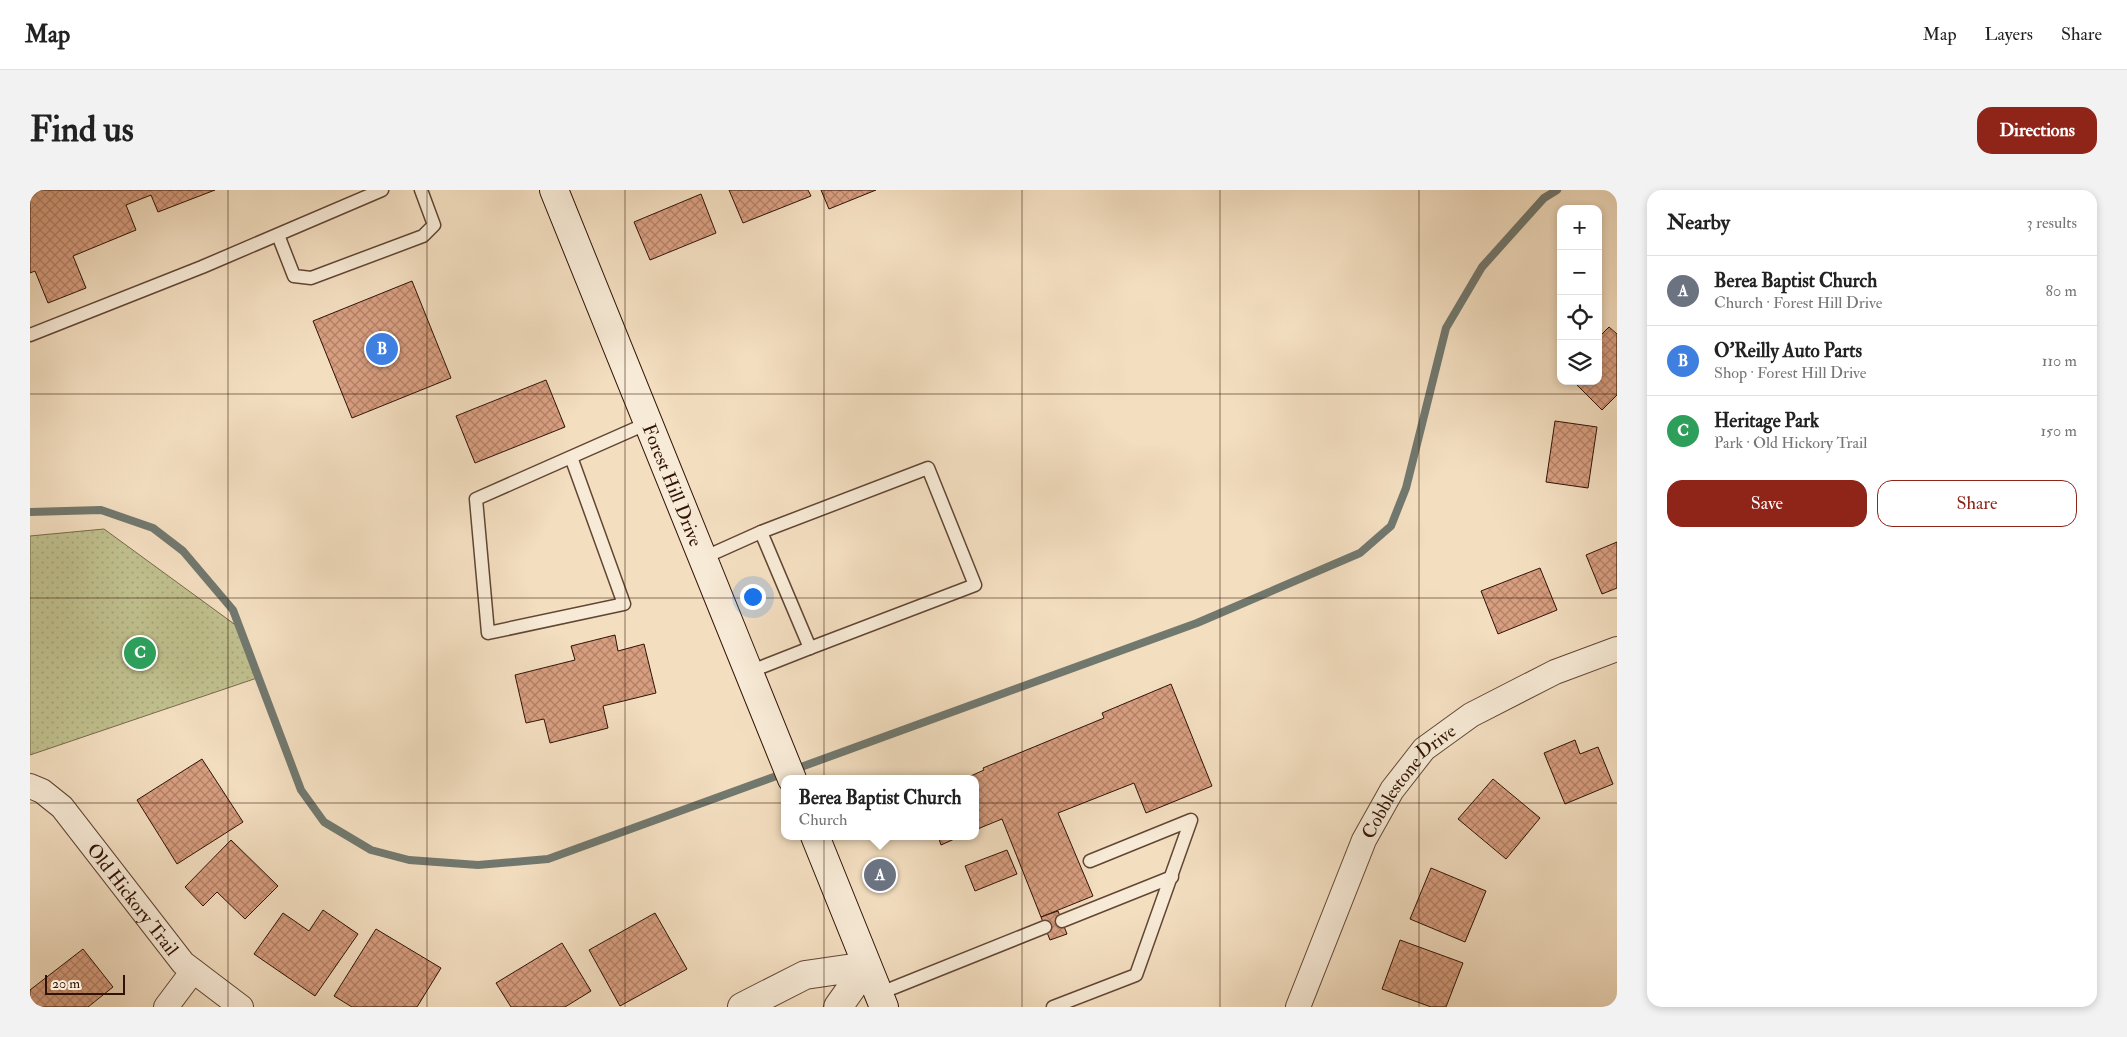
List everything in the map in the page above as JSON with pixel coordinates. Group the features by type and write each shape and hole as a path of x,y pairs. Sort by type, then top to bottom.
{"main road":[{"name":"Forest Hill Drive","path":"554,190 790,775"},
{"path":"817,840 881,1000"},
{"path":"742,1007 805,975 867,966"},
{"path":"838,1007 867,966"}],"street":[{"name":"Cobblestone Drive","path":"1298,1007 1364,840 1392,790 1424,749 1472,716 1555,672 1617,649"},
{"name":"Old Hickory Trail","path":"30,786 42,791 62,807 183,963 241,1007"},
{"path":"166,1007 193,971"}],"lane":[{"path":"30,335 278,235 382,190"},
{"path":"278,235 294,276 311,278 423,236 434,225 421,190"},
{"path":"571,457 624,604 488,633 476,499 571,457 648,423"},
{"path":"703,558 761,532 928,468 976,585 749,672"},
{"path":"761,532 810,648"},
{"path":"1053,1007 1136,974 1191,820 1090,861"},
{"path":"1062,921 1172,877"},
{"path":"881,1000 1045,927"}],"green space":[{"path":"104,529 241,629 257,678 30,755 30,536"}],"building":[{"path":"30,190 215,190 158,212 151,195 126,205 136,230 73,256 86,288 48,303 35,271 30,273"},
{"path":"729,190 808,190 811,196 743,223"},
{"path":"821,190 876,190 829,209"},
{"path":"701,194 716,233 650,260 634,222"},
{"path":"412,281 451,378 352,418 313,321"},
{"path":"1609,327 1617,334 1617,395 1602,410 1577,385 1602,385 1602,334"},
{"path":"546,380 565,427 475,463 456,416"},
{"path":"1555,421 1597,427 1588,488 1546,482"},
{"path":"1617,542 1617,588 1602,594 1586,555"},
{"path":"1540,568 1557,610 1498,634 1481,591"},
{"path":"615,635 618,651 644,644 656,693 603,706 608,728 550,743 544,719 526,723 515,675 575,660 571,646"},
{"path":"1171,684 1212,786 1146,813 1134,783 1058,813 1093,896 1041,917 1002,819 979,828 979,775 973,775 984,770 983,768 1104,718 1102,713"},
{"path":"1575,740 1580,754 1598,747 1613,784 1565,804 1544,753"},
{"path":"202,759 243,822 177,864 137,800"},
{"path":"1493,779 1540,818 1506,859 1458,819"},
{"path":"231,840 278,886 245,919 217,892 203,906 185,887"},
{"path":"939,840 952,840 941,845"},
{"path":"1007,850 1017,874 975,891 965,866"},
{"path":"1431,868 1486,891 1465,942 1410,919"},
{"path":"323,910 358,934 315,996 254,954 283,913 309,931"},
{"path":"1058,911 1067,934 1050,940 1041,917"},
{"path":"655,913 687,969 620,1006 589,950"},
{"path":"376,929 441,968 417,1007 352,1007 334,996"},
{"path":"1400,940 1463,963 1446,1007 1431,1007 1382,989"},
{"path":"562,943 591,991 565,1007 511,1007 496,983"},
{"path":"83,949 113,987 88,1007 30,1007 30,990"}],"waterway":[{"path":"30,512 101,510 153,528 183,551 233,610 301,790 324,822 371,850 409,860 478,865 548,859 1197,623 1360,553 1391,526 1406,488 1446,328 1482,267 1544,198 1557,190"}],"place":[{"name":"O'Reilly Auto Parts","path":"382,349"},
{"name":"Heritage Park","path":"140,653"},
{"name":"Berea Baptist Church","path":"880,875"}]}
